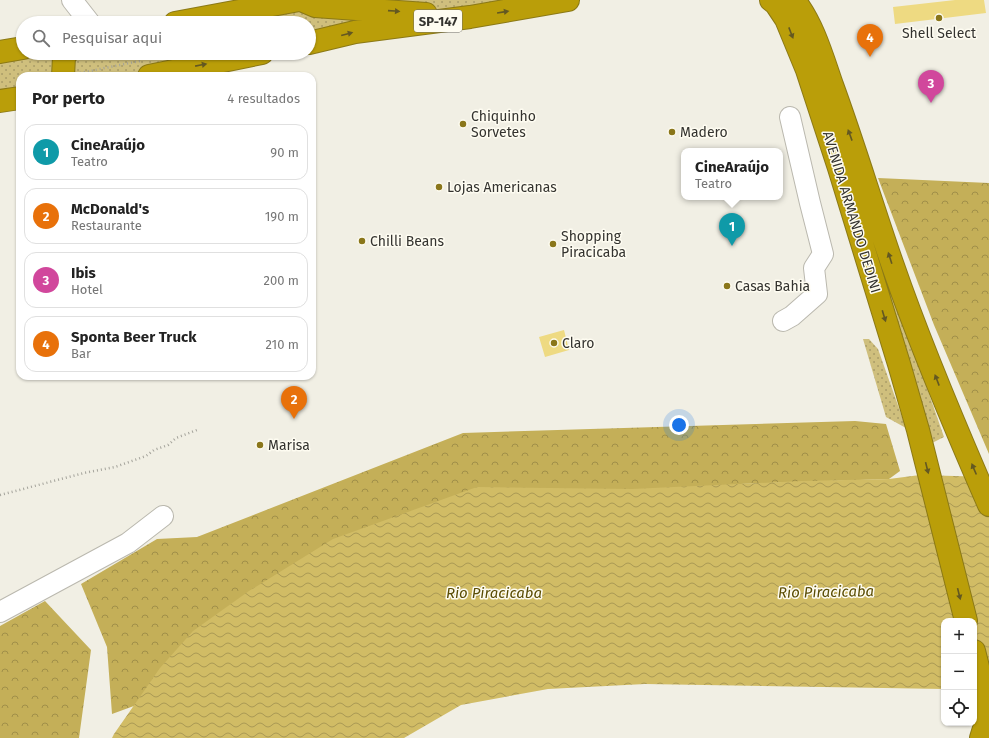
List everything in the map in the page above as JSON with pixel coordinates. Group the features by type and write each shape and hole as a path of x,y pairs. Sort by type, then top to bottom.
{"highway":[{"path":"213,16 300,0 315,6 470,17"},
{"name":"SP-147","path":"316,41 355,32 470,17 568,0"},
{"name":"AVENIDA ARMANDO DEDINI","path":"771,0 776,4 786,19 807,70 899,364 918,430 965,618"},
{"name":"AVENIDA ARMANDO DEDINI","path":"794,0 802,11 816,42 852,142 893,267 950,416 989,505"},
{"path":"815,0 816,42"},
{"path":"0,52 16,49"},
{"path":"63,72 64,60"},
{"path":"145,68 207,60"},
{"path":"0,101 16,99"},
{"path":"975,654 989,708 981,738"}],"street":[{"path":"72,0 85,16"},
{"path":"783,321 792,316 816,294 814,268 822,254 790,117"},
{"path":"0,612 128,543 163,516"}],"path":[{"path":"96,72 145,68"},
{"path":"0,495 84,473 115,467 146,456 154,450 168,445 176,438 197,430"}],"shaded area":[{"path":"292,0 568,0 316,42 316,16 204,16"},
{"path":"0,52 16,53 16,60 228,60 169,72 16,72 16,99 0,101"},
{"path":"861,198 944,437 932,443 855,199"},
{"path":"863,339 869,339 878,349 906,428 886,417"}],"green space":[{"path":"878,178 989,183 989,454 934,325"},
{"path":"855,421 886,424 900,471 889,479 740,484 112,714 107,647 81,584 157,539 197,537 463,433"},
{"path":"45,601 91,650 79,738 0,738 0,626"}],"water":[{"name":"Rio Piracicaba","path":"920,475 989,477 989,690 977,690 977,618 941,618 941,689 645,684 548,689 461,705 404,738 112,738 160,668 193,631 249,591 333,539 477,487 632,489 802,481 889,479"}],"building":[{"path":"955,0 984,0 986,13 895,24 893,7"},
{"name":"Claro","path":"564,330 569,350 545,357 539,337"}],"place":[{"name":"Shell Select","path":"939,18"},
{"name":"Sponta Beer Truck","path":"870,57"},
{"name":"Ibis","path":"931,103"},
{"name":"Chiquinho Sorvetes","path":"463,124"},
{"name":"Madero","path":"672,132"},
{"name":"Lojas Americanas","path":"439,187"},
{"name":"Chilli Beans","path":"362,241"},
{"name":"Shopping Piracicaba","path":"553,244"},
{"name":"CineAraújo","path":"732,246"},
{"name":"Casas Bahia","path":"727,286"},
{"name":"Claro","path":"554,343"},
{"name":"McDonald's","path":"294,419"},
{"name":"Marisa","path":"260,445"}]}
